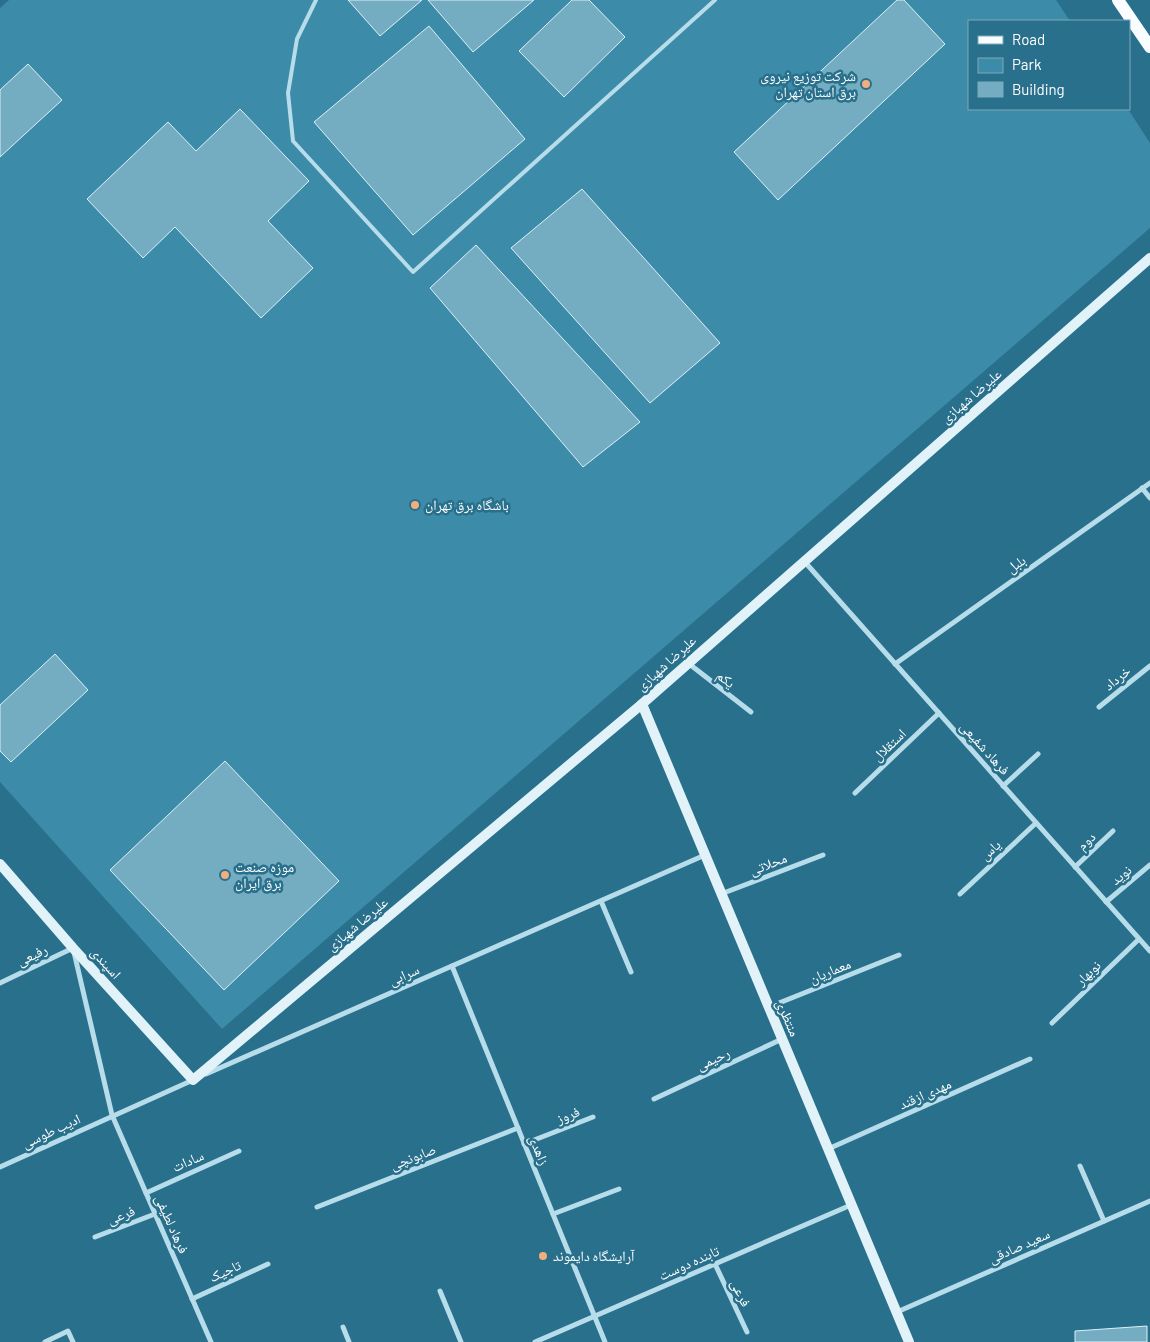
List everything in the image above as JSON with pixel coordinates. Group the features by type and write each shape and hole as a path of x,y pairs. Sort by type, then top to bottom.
{"main road":[{"path":"1118,0 1150,47"},
{"name":"علیرضا شهبازی","path":"193,1080 642,704 1150,258"},
{"name":"منتظری","path":"642,704 910,1342"},
{"name":"اسپندی","path":"0,864 73,948 193,1080"}],"street":[{"name":"بلبل","path":"895,664 1150,483"},
{"path":"1142,488 1150,498"},
{"name":"فرهاد شفیعی","path":"804,561 1150,951"},
{"name":"یکم","path":"687,663 750,712"},
{"name":"خرداد","path":"1099,707 1150,666"},
{"name":"استقلال","path":"855,793 939,713"},
{"path":"1003,786 1038,754"},
{"name":"یاس","path":"960,894 1036,823"},
{"name":"دوم","path":"1075,866 1113,832"},
{"name":"سرابی","path":"112,1115 705,855"},
{"name":"محلاتی","path":"721,894 824,855"},
{"name":"نوید","path":"1106,902 1150,865"},
{"path":"601,901 631,972"},
{"name":"نوبهار","path":"1052,1023 1139,938"},
{"name":"رفیعی","path":"0,983 73,948"},
{"name":"فرهاد لطیفی","path":"73,948 112,1115 211,1342"},
{"name":"معماریان","path":"769,1007 899,955"},
{"name":"زاهدی","path":"452,966 605,1342"},
{"name":"رحیمی","path":"654,1099 782,1038"},
{"name":"مهدی ازقند","path":"828,1149 1030,1059"},
{"name":"ادیب طوسی","path":"0,1167 112,1115"},
{"name":"فروز","path":"524,1144 593,1117"},
{"name":"صابونچی","path":"317,1207 518,1128"},
{"name":"سادات","path":"146,1192 239,1151"},
{"path":"1080,1166 1104,1221"},
{"path":"553,1214 619,1189"},
{"name":"سعید صادقی","path":"897,1312 1150,1201"},
{"name":"تابنده دوست","path":"536,1342 852,1204"},
{"name":"فرعی","path":"95,1237 155,1214"},
{"name":"تاجیک","path":"192,1299 268,1264"},
{"name":"فرعی","path":"715,1264 747,1332"},
{"path":"440,1291 461,1342"},
{"path":"343,1327 349,1342"},
{"path":"45,1342 68,1331 73,1342"}],"lane":[{"path":"316,0 297,39 288,92 294,141 413,272 715,0"}],"green space":[{"name":"باشگاه برق تهران","path":"9,0 1056,0 1069,20 968,20 968,110 1129,110 1150,143 1150,228 222,1029 0,782 0,8"}],"building":[{"path":"348,0 422,0 380,36"},
{"path":"428,0 534,0 473,52"},
{"path":"572,0 589,0 625,37 564,97 519,51"},
{"path":"897,0 904,0 945,44 778,200 734,152"},
{"path":"429,26 525,139 413,235 314,122"},
{"path":"28,64 62,100 0,157 0,90"},
{"path":"240,109 309,181 268,221 313,268 261,318 175,227 143,258 87,199 168,122 196,151"},
{"path":"582,189 720,343 650,403 511,248"},
{"path":"476,245 640,422 583,467 430,288"},
{"path":"55,654 88,690 11,762 0,751 0,705"},
{"name":"موزه صنعت برق ایران","path":"225,761 339,881 224,990 110,870"},
{"path":"1147,1326 1147,1342 1075,1342 1075,1331"}],"place":[{"name":"شرکت توزیع نیروی برق استان تهران","path":"866,84"},
{"name":"باشگاه برق تهران","path":"415,505"},
{"name":"موزه صنعت برق ایران","path":"225,875"},
{"name":"آرایشگاه دایموند","path":"543,1256"}]}
